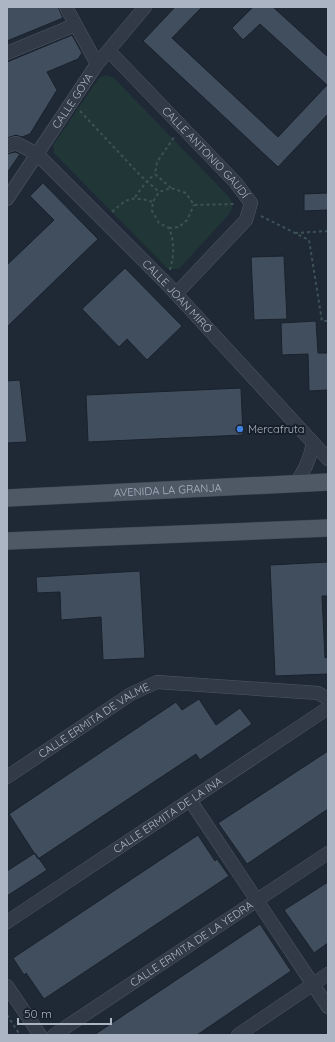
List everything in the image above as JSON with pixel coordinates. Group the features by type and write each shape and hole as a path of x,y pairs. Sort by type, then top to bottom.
{"main road":[{"name":"AVENIDA LA GRANJA","path":"7,498 328,482"},
{"path":"7,541 328,528"}],"street":[{"path":"66,7 97,64"},
{"name":"CALLE GOYA","path":"7,199 97,64 145,7"},
{"path":"7,54 75,25"},
{"name":"CALLE ANTONIO GAUDÍ","path":"109,51 236,183 250,206 246,220 176,294"},
{"name":"CALLE JOAN MIRÓ","path":"7,146 16,143 37,154 167,284 328,459"},
{"path":"295,484 307,466 312,443 328,443"},
{"name":"CALLE ERMITA DE VALME","path":"7,776 131,694 157,682 318,693 328,699"},
{"name":"CALLE ERMITA DE LA INA","path":"7,922 328,708"},
{"path":"190,800 328,1007"},
{"name":"CALLE ERMITA DE LA YEDRA","path":"54,1035 328,853"},
{"path":"238,1035 328,974"},
{"path":"7,986 40,1035"}],"path":[{"path":"72,102 159,192"},
{"path":"103,220 123,202 135,197 147,181 155,174 157,162 182,126"},
{"path":"155,174 171,188 186,193 194,205"},
{"path":"171,188 159,192 153,202 152,211 159,223 169,228 179,228 187,220 194,205"},
{"path":"135,197 153,202"},
{"path":"194,205 250,206 309,240 322,321 328,321"},
{"path":"167,284 174,256 173,238 169,228"},
{"path":"295,233 328,231"},
{"path":"7,1015 20,1035"}],"green space":[{"path":"106,75 114,78 230,198 233,206 229,214 179,269 168,269 54,153 53,145 99,78"}],"building":[{"path":"7,7 58,7 63,18 7,41"},
{"path":"175,7 202,7 172,38 278,137 327,85 260,24 243,40 232,28 253,7 273,7 328,57 328,114 278,167 143,41"},
{"path":"72,35 82,53 78,59 47,72 57,90 30,134 22,137 16,135 7,138 7,62"},
{"path":"15,152 20,154 7,173 7,154"},
{"path":"43,183 98,239 7,327 7,265 54,220 30,196"},
{"path":"328,193 328,210 304,211 304,194"},
{"path":"284,256 287,319 254,320 251,257"},
{"path":"125,268 182,326 147,360 127,339 119,347 82,309"},
{"path":"316,321 318,353 328,353 328,390 309,391 308,354 282,355 281,323"},
{"path":"20,380 27,442 7,443 7,381"},
{"path":"241,388 243,435 88,442 86,395"},
{"path":"328,562 328,596 322,596 325,658 328,657 328,674 275,676 270,565"},
{"path":"140,571 145,658 103,660 101,617 61,620 60,592 37,593 36,577"},
{"path":"199,699 216,725 240,708 252,724 200,760 196,754 38,859 9,814 176,702 182,710"},
{"path":"328,751 328,809 247,864 218,823"},
{"path":"198,835 215,861 217,859 229,876 44,999 26,973 24,975 13,958"},
{"path":"35,853 47,870 7,896 7,871"},
{"path":"328,882 328,943 314,953 284,910"},
{"path":"260,924 291,971 197,1035 94,1035"}],"place":[{"name":"Mercafruta","path":"240,429"}]}
